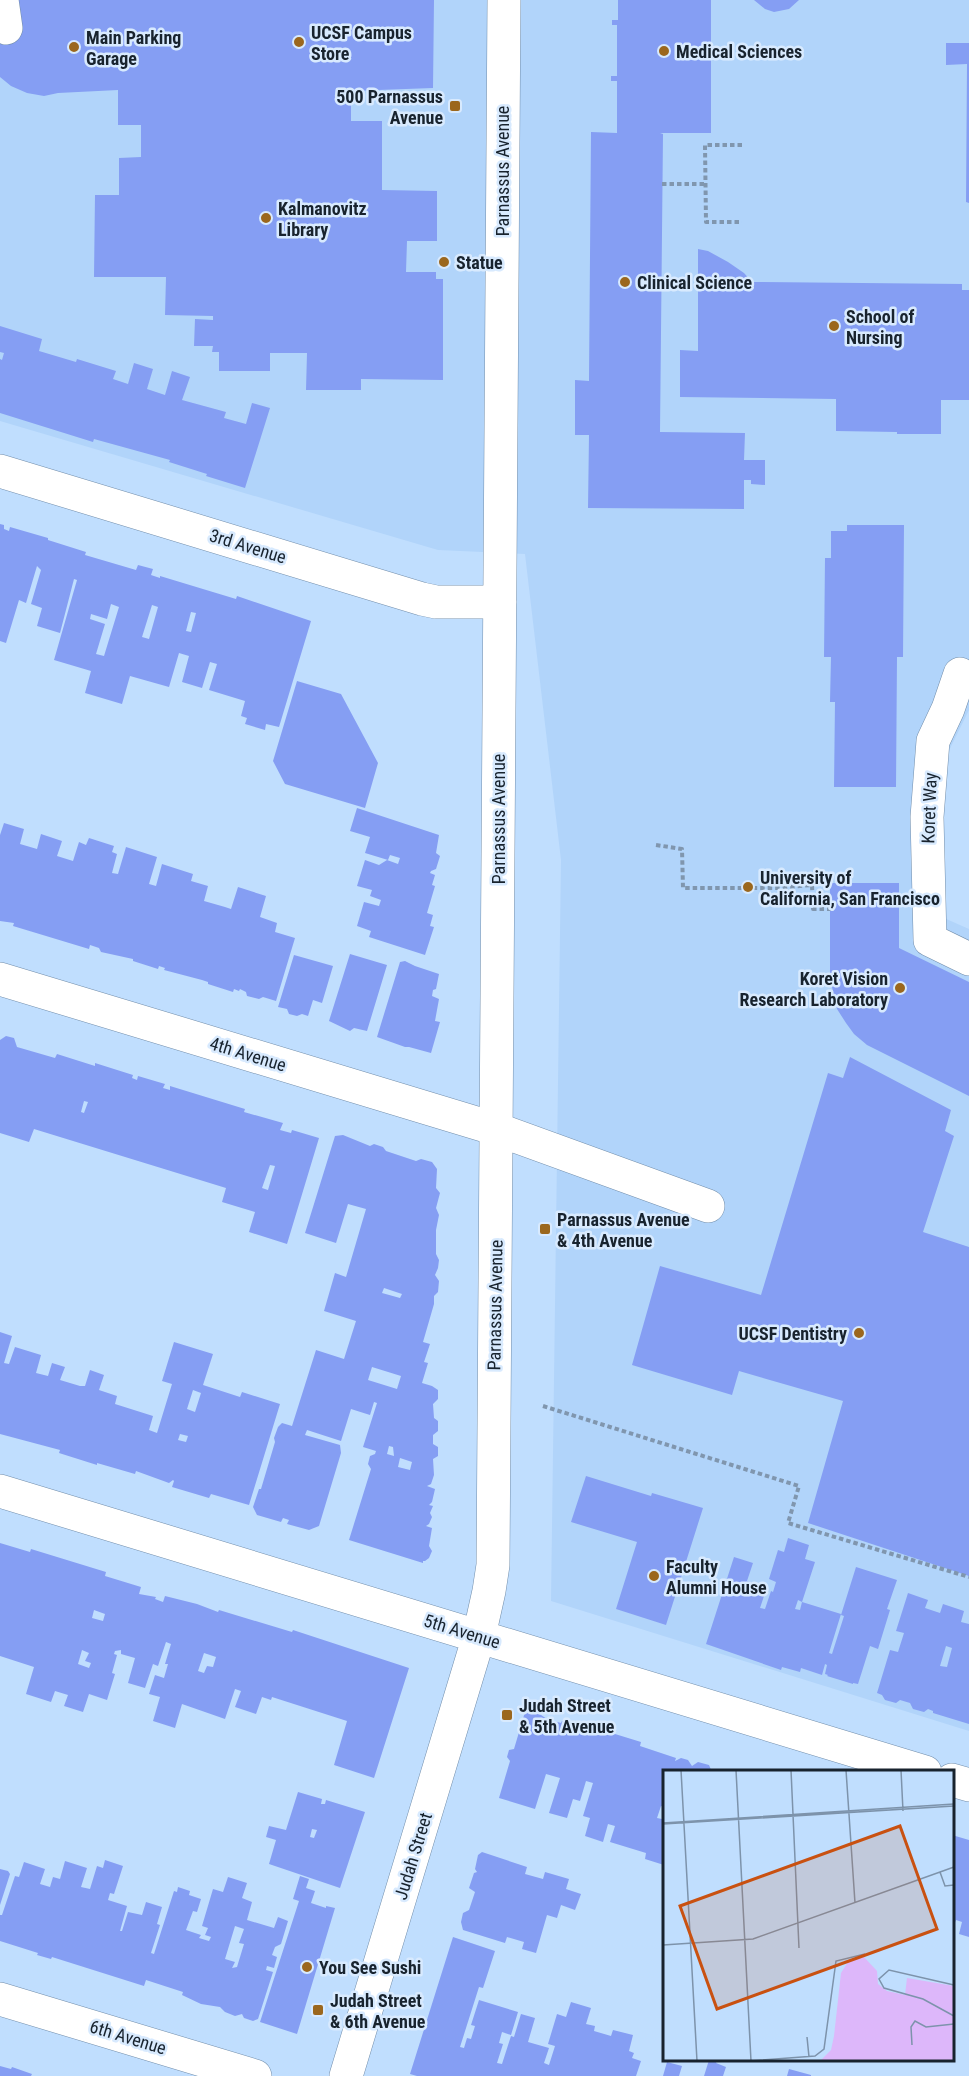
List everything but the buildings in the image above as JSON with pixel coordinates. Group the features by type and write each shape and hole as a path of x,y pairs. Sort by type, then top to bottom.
{"street":[{"name":"Parnassus Avenue","path":"479,1636 493,1564 504,0"},
{"name":"3rd Avenue","path":"0,471 422,599 436,602 500,602"},
{"name":"Koret Way","path":"960,674 948,709 933,741 927,817 930,940 969,959"},
{"name":"4th Avenue","path":"0,979 496,1129 708,1206"},
{"name":"5th Avenue","path":"0,1491 918,1770"},
{"name":"Judah Street","path":"346,2076 479,1636"},
{"path":"954,1781 969,1785"},
{"name":"6th Avenue","path":"0,1999 255,2076"}],"path":[{"path":"742,145 705,146 706,222 742,222"},
{"path":"662,184 706,184"},
{"path":"656,845 682,849 683,888 777,888 812,885 813,909 831,909"},
{"path":"543,1406 799,1486 788,1523 969,1577"}],"shaded area":[{"name":"University of California, San Francisco","path":"0,0 969,0 969,710 934,781 935,914 969,929 969,1731 551,1601 561,860 525,554 438,550 0,421"}],"place":[{"name":"UCSF Campus Store","path":"299,42"},
{"name":"Main Parking Garage","path":"74,47"},
{"name":"Medical Sciences","path":"664,51"},
{"name":"500 Parnassus Avenue","path":"455,106"},
{"name":"Kalmanovitz Library","path":"266,218"},
{"name":"Statue","path":"444,262"},
{"name":"Clinical Science","path":"625,282"},
{"name":"School of Nursing","path":"834,326"},
{"name":"University of California, San Francisco","path":"748,887"},
{"name":"Koret Vision Research Laboratory","path":"900,988"},
{"name":"Parnassus Avenue & 4th Avenue","path":"545,1229"},
{"name":"UCSF Dentistry","path":"859,1333"},
{"name":"Faculty Alumni House","path":"654,1576"},
{"name":"Judah Street & 5th Avenue","path":"507,1715"},
{"name":"You See Sushi","path":"307,1967"},
{"name":"Judah Street & 6th Avenue","path":"318,2010"}]}
